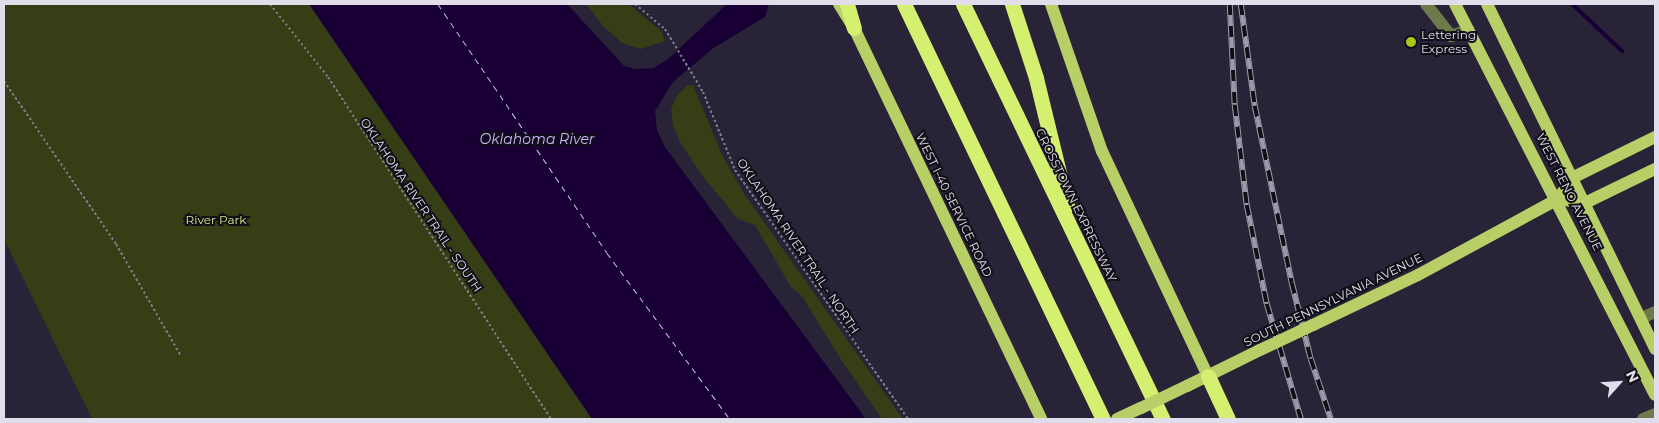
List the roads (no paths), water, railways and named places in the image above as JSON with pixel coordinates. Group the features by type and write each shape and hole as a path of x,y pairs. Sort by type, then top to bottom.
{"highway":[{"path":"847,4 854,28"},
{"path":"904,4 1103,419"},
{"name":"CROSSTOWN EXPRESSWAY","path":"963,4 1163,419"},
{"path":"1012,4 1036,78 1074,236"},
{"path":"1208,376 1228,419"}],"main road":[{"name":"WEST I-40 SERVICE ROAD","path":"839,4 854,28 1041,419"},
{"path":"1051,4 1102,151 1208,376"},
{"name":"WEST RENO AVENUE","path":"1455,4 1558,199 1655,395"},
{"name":"WEST RENO AVENUE","path":"1487,4 1642,318 1655,349"},
{"path":"1572,178 1655,137"},
{"path":"1558,199 1585,203 1655,169"},
{"name":"SOUTH PENNSYLVANIA AVENUE","path":"1117,419 1418,275 1558,199 1572,178"}],"lane":[{"path":"1426,4 1451,36 1468,30"},
{"path":"1642,318 1655,312"},
{"path":"1643,419 1655,414"}],"water":[{"name":"Oklahoma River","path":"309,4 567,4 624,66 636,69 653,68 667,60 727,4 769,4 765,17 712,49 673,82 655,111 657,130 665,147 866,419 592,419"}],"waterway":[{"path":"1572,4 1622,51"}],"railway":[{"path":"1230,4 1235,105 1247,205 1267,304 1301,419"},
{"path":"1241,4 1255,106 1292,283 1311,359 1331,419"}],"place":[{"name":"Lettering Express","path":"1411,42"}],"park label":[{"name":"River Park","path":"216,220"}]}
